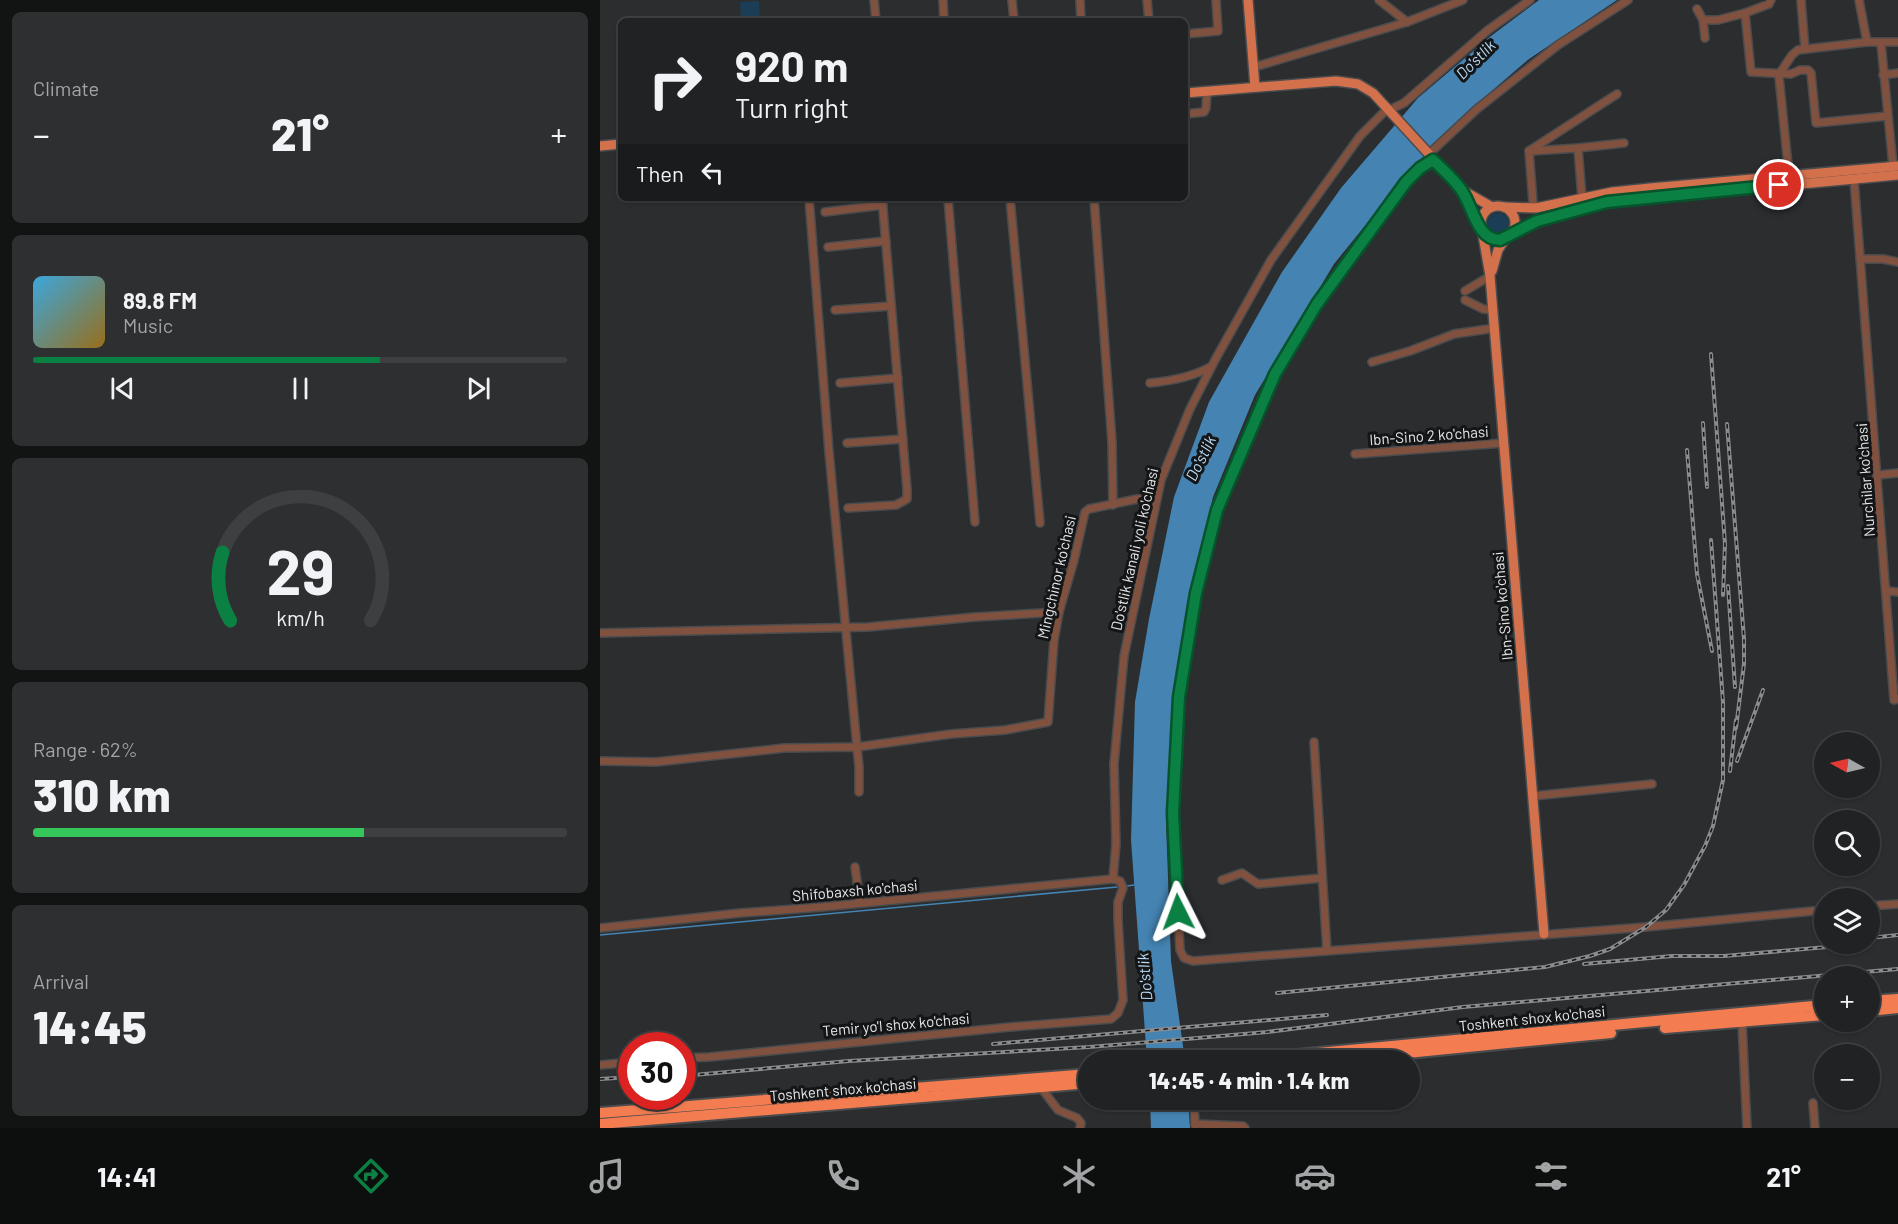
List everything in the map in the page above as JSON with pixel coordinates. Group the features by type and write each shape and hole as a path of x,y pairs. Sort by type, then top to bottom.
{"highway":[{"path":"1880,1000 1898,999"},
{"name":"Toshkent shox ko'chasi","path":"1420,1051 1814,1006"},
{"path":"1880,1010 1898,1008"},
{"name":"Toshkent shox ko'chasi","path":"1361,1050 1644,1026 1742,1022 1814,1016"},
{"name":"Toshkent shox ko'chasi","path":"600,1113 1078,1075"},
{"name":"Toshkent shox ko'chasi","path":"600,1124 1078,1084"}],"main road":[{"path":"1248,0 1255,87"},
{"path":"1188,93 1346,81 1358,84 1370,89 1462,190 1492,207 1536,208 1582,198 1650,188 1789,175 1896,169"},
{"path":"600,146 618,144"},
{"path":"1492,207 1482,215 1481,229 1494,240 1508,236 1545,218 1607,202 1854,178 1896,169"},
{"name":"Ibn-Sino ko'chasi","path":"1462,190 1481,229 1490,276 1544,934"},
{"path":"1490,276 1494,259 1515,222 1513,216 1504,207"}],"street":[{"path":"874,0 876,18"},
{"path":"943,0 944,18"},
{"path":"1012,0 1014,18"},
{"path":"1080,0 1081,18"},
{"path":"1147,0 1149,18"},
{"path":"1188,34 1218,31 1216,0"},
{"path":"1379,0 1407,22"},
{"path":"1254,67 1407,22 1463,0"},
{"name":"Do'stlik kanali yoli ko'chasi","path":"1112,1019 1118,1013 1123,1000 1118,902 1123,888 1120,881 1113,879 1116,844 1114,764 1121,679 1161,480 1212,366 1271,260 1360,136 1390,111 1404,103 1488,30 1530,0"},
{"path":"1628,0 1558,45 1477,109 1406,182 1317,304 1275,374 1217,510 1196,593 1179,697 1173,813 1179,950 1184,958 1193,961 1646,927 1814,911"},
{"path":"1703,20 1718,20 1745,14 1769,4 1771,0"},
{"path":"1801,0 1805,49"},
{"path":"1860,0 1867,42"},
{"path":"1697,9 1703,20 1706,38"},
{"path":"1745,14 1750,71 1791,74 1800,70 1808,70 1811,73 1816,123 1888,116"},
{"path":"1789,175 1779,80 1780,73 1794,52 1867,42 1898,42"},
{"path":"1881,43 1896,169"},
{"path":"1883,75 1898,73"},
{"path":"1188,114 1204,112 1207,91"},
{"path":"1529,151 1617,94"},
{"path":"1529,151 1624,143"},
{"path":"1578,148 1582,198"},
{"path":"1529,151 1533,202 1536,208"},
{"name":"Nurchilar ko'chasi","path":"1854,178 1896,700"},
{"path":"809,201 829,452 860,767 859,792"},
{"path":"825,212 883,201 903,439 907,499 896,505 848,508"},
{"path":"948,201 975,522"},
{"path":"1010,201 1040,522"},
{"path":"1094,201 1112,442 1113,505"},
{"path":"828,248 886,242"},
{"path":"1860,259 1898,262"},
{"path":"1465,291 1490,276"},
{"path":"1465,300 1483,309 1493,310"},
{"path":"835,310 891,306"},
{"path":"1372,362 1455,334 1495,328"},
{"path":"1150,383 1200,373 1212,366"},
{"path":"840,383 897,378"},
{"path":"848,443 903,439"},
{"name":"Ibn-Sino 2 ko'chasi","path":"1355,454 1504,443"},
{"path":"1878,475 1898,473"},
{"name":"Mingchinor ko'chasi","path":"857,747 951,734 1005,730 1048,722 1054,640 1085,512 1089,509 1137,499 1157,499"},
{"path":"1887,591 1898,591"},
{"path":"600,633 847,628 1059,612"},
{"path":"1314,742 1327,951"},
{"path":"600,761 656,762 784,748 857,747"},
{"path":"1533,796 1652,784"},
{"path":"855,867 860,903"},
{"path":"1222,880 1242,873 1258,884 1322,878"},
{"name":"Shifobaxsh ko'chasi","path":"600,928 1113,879"},
{"path":"1880,905 1898,904"},
{"name":"Temir yo'l shox ko'chasi","path":"696,1058 1112,1019"},
{"path":"1742,1022 1747,1128"},
{"path":"600,1065 618,1063"},
{"path":"1042,1089 1058,1110 1081,1122 1080,1128"},
{"path":"1813,1102 1815,1128"},
{"path":"1194,1110 1195,1126 1243,1126 1245,1128"}],"shaded area":[{"path":"759,1 760,18 741,18 740,2"},
{"path":"1498,213 1506,216 1509,224 1506,232 1498,235 1490,232 1487,224 1490,216"}],"water":[{"name":"Do'stlik","path":"1539,0 1617,0 1529,59 1473,107 1411,169 1334,264 1255,395 1213,497 1185,617 1174,702 1166,821 1171,961 1184,1050 1146,1050 1131,840 1135,702 1174,497 1209,402 1282,272 1341,188 1418,98 1491,36"},
{"path":"1150,1110 1189,1110 1190,1128 1151,1128"}],"waterway":[{"path":"1127,886 1134,885"},
{"path":"600,935 1117,887"}],"railway":[{"path":"1711,354 1725,544 1723,595"},
{"path":"1703,423 1707,487"},
{"path":"1727,424 1744,639 1744,664 1736,728"},
{"path":"1687,450 1697,574 1712,651"},
{"path":"1277,993 1545,967 1610,949 1646,927 1666,910 1684,885 1705,846 1713,826 1723,780 1723,702 1711,540"},
{"path":"1728,586 1735,687"},
{"path":"1737,761 1763,690"},
{"path":"1730,771 1736,720"},
{"path":"1880,937 1898,935"},
{"path":"1584,964 1672,956 1724,956 1814,948"},
{"path":"696,1075 849,1061 1089,1047 1267,1032 1463,1007 1898,969"},
{"path":"993,1044 1327,1015"},
{"path":"600,1079 618,1078"}],"route":[{"path":"1178,912 1173,813 1179,697 1196,593 1217,510 1275,374 1342,267 1406,182 1420,168 1433,160 1462,190 1485,235 1494,240 1505,239 1537,221 1607,202 1779,185"}]}
